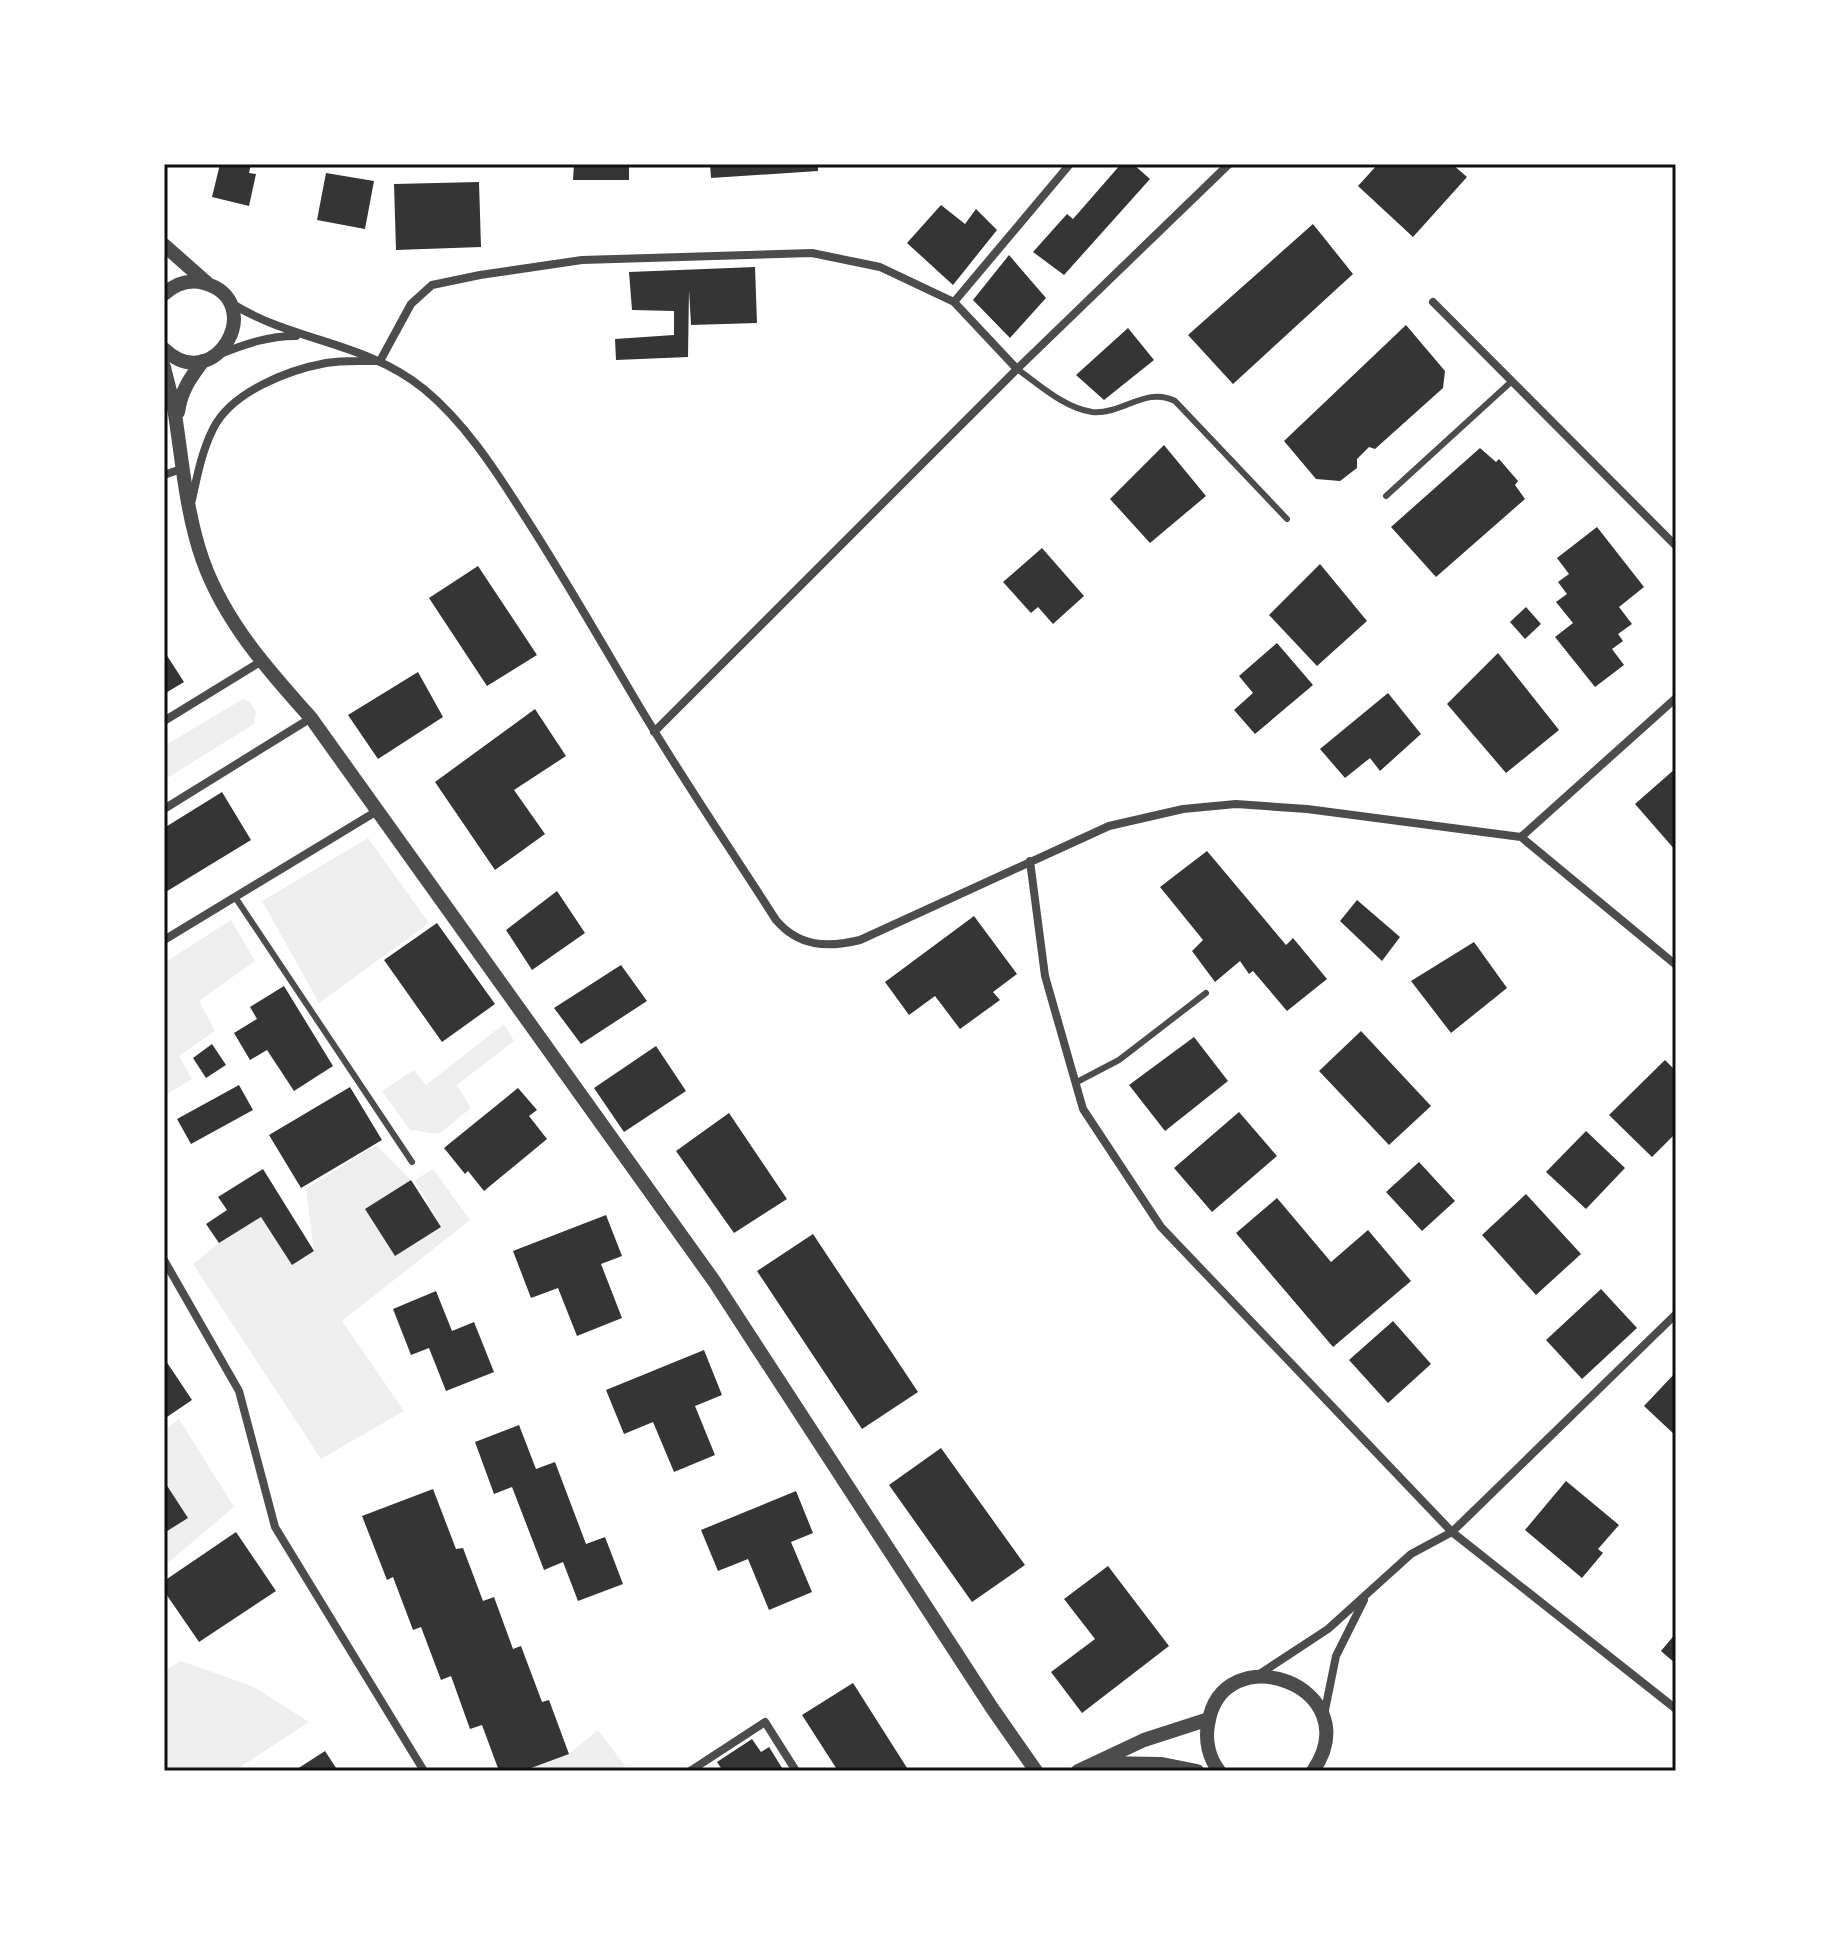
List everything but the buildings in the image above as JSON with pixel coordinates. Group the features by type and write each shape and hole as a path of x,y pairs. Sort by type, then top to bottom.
{"street":[{"path":"954,302 1070,164"},
{"path":"654,732 1017,369 1229,164"},
{"path":"164,245 207,284"},
{"path":"380,361 411,304 432,285 582,260 812,253 880,267 954,302 1017,369"},
{"path":"164,294 182,283 195,281 207,284 248,313 302,336 341,344 380,361 423,389 465,431 496,472 552,558 654,732 776,920 784,929 806,942 833,945 860,940 1030,861 1131,819 1183,809 1236,804 1376,816 1521,837 1676,965"},
{"path":"176,420 180,396 188,380 231,337 233,313 229,301"},
{"path":"1433,302 1676,546"},
{"path":"164,349 177,359 190,362 266,339 302,336"},
{"path":"190,507 201,461 214,426 240,398 285,374 329,362 380,361"},
{"path":"164,367 190,507 203,559 221,602 260,662 311,718 714,1281 1036,1771"},
{"path":"164,475 181,469"},
{"path":"164,721 260,662"},
{"path":"1521,837 1676,698"},
{"path":"164,809 311,718"},
{"path":"164,940 377,811"},
{"path":"1030,861 1045,976 1083,1109 1161,1227 1452,1532 1676,1709"},
{"path":"164,1260 239,1391 275,1527 424,1771"},
{"path":"1255,1677 1314,1639 1411,1554 1452,1532 1676,1314"},
{"path":"1318,1768 1325,1747 1323,1718 1336,1656 1368,1593"},
{"path":"1219,1771 1209,1752 1206,1735 1209,1719 1215,1704 1239,1682 1273,1676 1297,1685 1316,1703 1323,1718"},
{"path":"1078,1771 1144,1740 1209,1719"},
{"path":"690,1771 765,1722 796,1771"},
{"path":"1093,1763 1162,1764 1197,1771"}],"lane":[{"path":"1017,369 1067,404 1080,409 1108,411 1154,396 1175,401 1287,519"},
{"path":"1386,496 1512,381"},
{"path":"235,897 412,1162"},
{"path":"1075,1083 1119,1060 1206,993"}],"shaded area":[{"path":"243,699 250,702 256,712 254,724 164,780 164,746"},
{"path":"368,838 429,923 319,1003 262,901"},
{"path":"231,920 255,961 199,1001 215,1031 179,1056 192,1079 164,1096 164,963"},
{"path":"504,1024 514,1041 457,1085 471,1108 439,1134 410,1130 382,1091 414,1070 426,1085"},
{"path":"376,1145 411,1180 366,1209 441,1227 415,1180 433,1169 470,1220 342,1321 404,1411 321,1459 193,1264 219,1243 261,1217 292,1265 314,1251 306,1189"},
{"path":"179,1419 234,1507 164,1566 164,1430"},
{"path":"181,1661 254,1687 309,1722 234,1771 164,1771 164,1671"},
{"path":"598,1730 625,1766 617,1771 523,1771 569,1754"}]}
